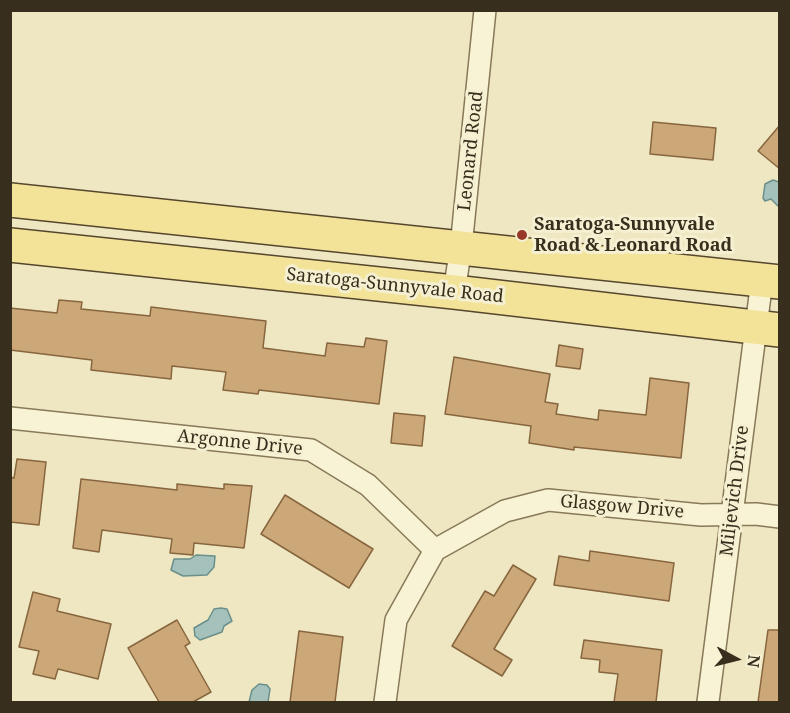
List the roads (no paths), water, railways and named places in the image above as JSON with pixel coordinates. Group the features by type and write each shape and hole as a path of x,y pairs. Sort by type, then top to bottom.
{"main road":[{"path":"10,200 771,281"},
{"name":"Saratoga-Sunnyvale Road","path":"10,245 454,292 768,329"}],"street":[{"name":"Leonard Road","path":"454,292 461,247 485,10"},
{"name":"Miljevich Drive","path":"708,702 732,514 768,329 771,281"},
{"name":"Argonne Drive","path":"10,418 311,450 368,485 435,550"},
{"name":"Glasgow Drive","path":"435,550 505,511 548,500 701,515 732,514 780,518"},
{"path":"385,702 396,620 435,550"}],"water":[{"path":"773,180 779,182 779,207 771,199 765,201 763,198 765,184"},
{"path":"196,555 215,556 214,567 207,575 183,576 171,570 174,559 190,559"},
{"path":"214,609 227,609 232,621 224,626 222,632 200,640 195,636 194,628 208,620"},
{"path":"259,684 267,685 270,689 268,702 249,702 252,690"}],"place":[{"name":"Saratoga-Sunnyvale Road & Leonard Road","path":"522,235"}]}
